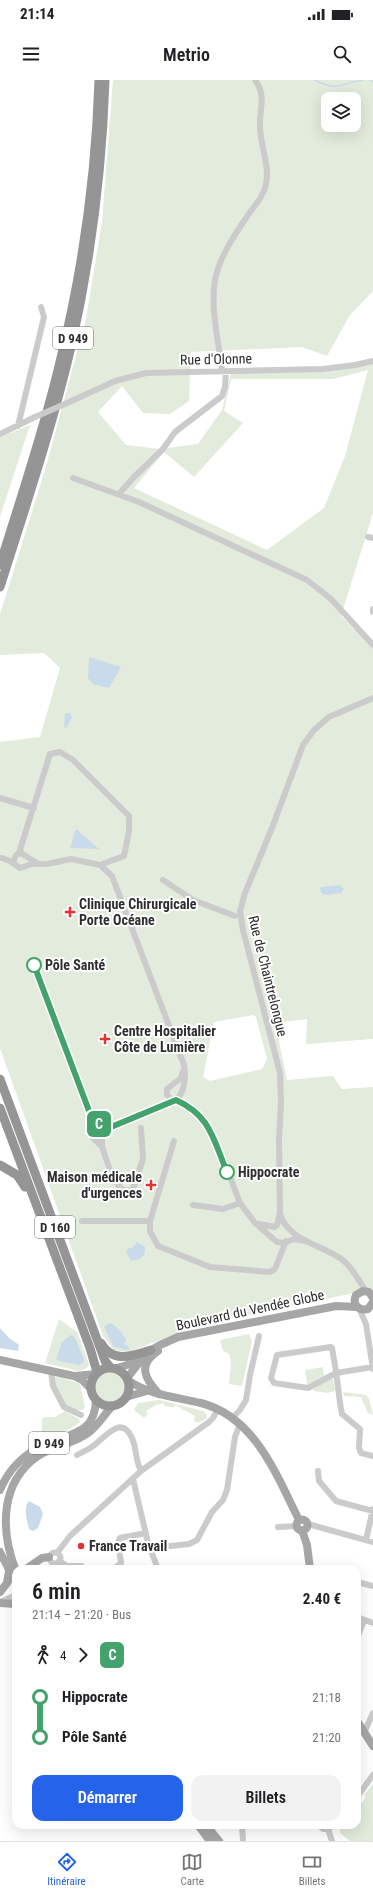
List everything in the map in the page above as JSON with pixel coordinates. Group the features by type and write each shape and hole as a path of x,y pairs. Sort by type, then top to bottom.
{"highway":[{"name":"D 949","path":"0,565 47,412 72,312 90,194 99,80"},
{"name":"D 949","path":"0,587 54,414 78,314 96,201 102,144 105,80"},
{"name":"D 160","path":"0,1079 104,1358 114,1368"},
{"name":"D 160","path":"0,1108 48,1240 89,1344 96,1373"},
{"path":"0,1165 10,1170 20,1178 48,1240"},
{"name":"D 160","path":"96,1335 107,1351 119,1357 128,1357 149,1351"},
{"path":"114,1368 123,1372 128,1379 129,1389 126,1397 120,1403 112,1406 103,1405 96,1400 91,1389 92,1381 96,1373 114,1368"}],"main road":[{"name":"Boulevard du Vendée Globe","path":"114,1368 178,1337 336,1306 356,1296 360,1291 371,1294"},
{"path":"356,1296 358,1308"},
{"name":"Boulevard du Vendée Globe","path":"336,1306 365,1310 372,1304"},
{"path":"160,1394 146,1378 147,1363 154,1354 178,1337"},
{"name":"Boulevard du Vendée Globe","path":"128,1379 132,1370 149,1351"},
{"path":"0,1360 74,1376 82,1380 91,1389"},
{"path":"74,1376 96,1373"},
{"path":"128,1379 147,1391 200,1403 218,1409 240,1424 258,1443 268,1459 302,1525 309,1565"},
{"path":"126,1397 147,1391"},
{"name":"D 949","path":"0,1490 9,1473 27,1454 42,1446 74,1434 90,1423 95,1414 96,1400"},
{"name":"D 949","path":"12,1567 4,1545 0,1521 4,1498 14,1477 26,1464 38,1455 77,1439 89,1432 112,1406"},
{"name":"D 949","path":"0,1552 12,1569"},
{"path":"32,1565 42,1558 54,1558"},
{"path":"0,1592 7,1583 12,1572"},
{"path":"0,1602 12,1604"},
{"path":"361,1733 373,1746"},
{"path":"361,1734 373,1754"},
{"path":"201,1829 210,1841"},
{"path":"209,1829 219,1841"}],"street":[{"path":"119,494 162,449 175,432 222,396 225,387 224,371 217,343 214,294 215,279 229,247 261,197 266,182 266,168 260,125 263,98 260,88 255,80"},
{"path":"18,426 44,317 41,307"},
{"name":"Rue d'Olonne","path":"0,434 115,381 136,375 162,372 323,370 355,366 373,361"},
{"path":"72,478 119,494 208,533 307,580 331,600 373,645"},
{"name":"Rue de Chaintrelongue","path":"276,1226 280,1213 280,1073 241,923 240,911 248,886 272,828 303,745 314,730 329,717 373,698"},
{"path":"60,752 73,760 129,816 129,831 124,856 100,865 68,859 18,868 34,808 50,754 60,752"},
{"path":"0,798 34,808"},
{"path":"20,857 26,866"},
{"path":"1,858 20,857 42,864"},
{"path":"100,865 112,876 184,1065 186,1076 181,1092 174,1100 154,1110 111,1127 101,1134 102,1147 116,1184 126,1191 133,1189 140,1171 142,1158 141,1128"},
{"path":"163,880 193,900 235,916"},
{"path":"154,1110 167,1095 168,1087 174,1085 182,1075 181,1058"},
{"path":"174,1085 179,1086 189,1106"},
{"path":"167,1095 174,1100 189,1106 201,1116 210,1130 240,1203 255,1223 275,1239 305,1241"},
{"path":"174,1141 150,1221 150,1231 158,1246 210,1267 272,1272 275,1269 290,1236 288,1228"},
{"path":"193,1205 223,1209 240,1203"},
{"name":"Rue de Chaintrelongue","path":"280,1213 288,1228"},
{"path":"82,1221 150,1221"},
{"path":"255,1223 288,1228 305,1241 341,1259 371,1294"},
{"path":"276,1226 272,1232 281,1254"},
{"path":"354,1273 357,1285 356,1296"},
{"path":"366,1324 372,1304"},
{"path":"358,1308 366,1324 373,1368 336,1373 308,1388 274,1383 271,1380 277,1355 327,1347 332,1348 336,1373 342,1414 360,1429 359,1451 363,1454 373,1456"},
{"path":"232,1418 240,1410 246,1400 259,1336"},
{"path":"51,1371 53,1386 64,1407 81,1415"},
{"path":"50,1565 70,1536 141,1471 214,1418 218,1409"},
{"path":"150,1548 189,1544 197,1540 212,1512 222,1500 227,1490 235,1437 240,1424"},
{"path":"77,1455 94,1446 111,1430 120,1428 127,1431 132,1439 137,1463 141,1471"},
{"path":"278,1527 302,1525 370,1541 373,1510 336,1501 319,1481 318,1471"},
{"path":"133,1479 150,1548 156,1565"},
{"path":"121,1565 118,1542 120,1538 146,1533"},
{"path":"54,1558 65,1565"},
{"path":"361,1583 373,1586"},
{"path":"0,1602 12,1597"},
{"path":"361,1619 373,1623"},
{"path":"361,1628 364,1620"},
{"path":"361,1731 373,1713"},
{"path":"361,1792 372,1778"},
{"path":"242,1829 243,1841"},
{"path":"331,1829 332,1841"}],"green space":[{"path":"113,80 373,80 373,291 350,315 327,356 302,347 191,352 189,401 170,414 143,413 122,386 98,412 126,445 160,449 198,444 222,410 232,369 367,365 373,363 373,513 341,616 373,647 373,1039 306,1044 307,1019 275,1023 287,1080 333,1076 342,1089 373,1087 373,1289 197,1326 128,1352 114,1350 103,1336 0,1048 0,742 40,737 60,668 44,653 0,655 0,614 45,470 86,319 102,222","holes":["368,370 345,456 324,508 267,550 134,488 164,452 194,477 243,423 224,411 231,379 333,379","253,1015 256,1017 267,1059 262,1069 210,1081 203,1077 214,1022"]},
{"path":"30,425 0,517 0,437"},
{"path":"59,1319 77,1332 89,1364 86,1369 78,1371 45,1363"},
{"path":"249,1334 252,1341 242,1386 229,1384 231,1362 229,1354 223,1351 220,1340"},
{"path":"323,1367 324,1376 307,1385 305,1370"},
{"path":"107,1371 113,1371 122,1375 126,1387 122,1399 113,1403 107,1403 98,1399 94,1390 94,1384 98,1375"},
{"path":"55,1377 61,1377 80,1384 85,1407 83,1410 77,1410 65,1406 53,1380"},
{"path":"330,1378 333,1379 335,1391 327,1393 314,1391 313,1389"},
{"path":"343,1392 366,1395 369,1399 373,1415 368,1413 361,1397 344,1396"},
{"path":"159,1400 203,1411 207,1415 207,1418 200,1422 196,1422 194,1421 195,1416 175,1405 174,1407 164,1406 164,1403 156,1405 146,1411 148,1414 144,1418 134,1410 138,1403"},
{"path":"65,1411 79,1419 80,1422 70,1429 45,1438 42,1435 42,1419 44,1417 55,1417"},
{"path":"373,1784 373,1841 350,1841 340,1833 340,1829 361,1829 361,1802 363,1802 366,1797 364,1795"}],"water":[{"path":"89,657 121,667 109,688 93,684 88,678"},
{"path":"65,713 70,713 72,718 66,728 64,727"},
{"path":"76,829 99,849 70,848"},
{"path":"339,885 344,889 341,893 325,895 321,893 320,887"},
{"path":"137,1242 145,1247 145,1254 140,1259 131,1261 126,1252"},
{"path":"109,1323 114,1325 121,1332 126,1339 124,1345 128,1346 130,1349 126,1350 113,1346 104,1327"},
{"path":"0,1328 9,1338 19,1345 18,1351 0,1348"},
{"path":"71,1335 74,1336 84,1359 84,1362 79,1365 56,1359 62,1342"},
{"path":"29,1501 40,1507 43,1514 38,1528 33,1531 29,1529 26,1514 26,1507"}],"waterway":[{"path":"315,80 329,86 339,86 362,80"}],"bus line":[{"name":"C","path":"34,965 94,1124 111,1127 176,1100 189,1106 204,1120 220,1151 227,1172"}],"place":[{"name":"Clinique Chirurgicale Porte Océane","path":"70,912"},
{"name":"Pôle Santé","path":"34,965"},
{"name":"Centre Hospitalier Côte de Lumière","path":"105,1039"},
{"name":"Hippocrate","path":"227,1172"},
{"name":"Maison médicale d'urgences","path":"151,1185"},
{"name":"France Travail","path":"81,1546"}]}
